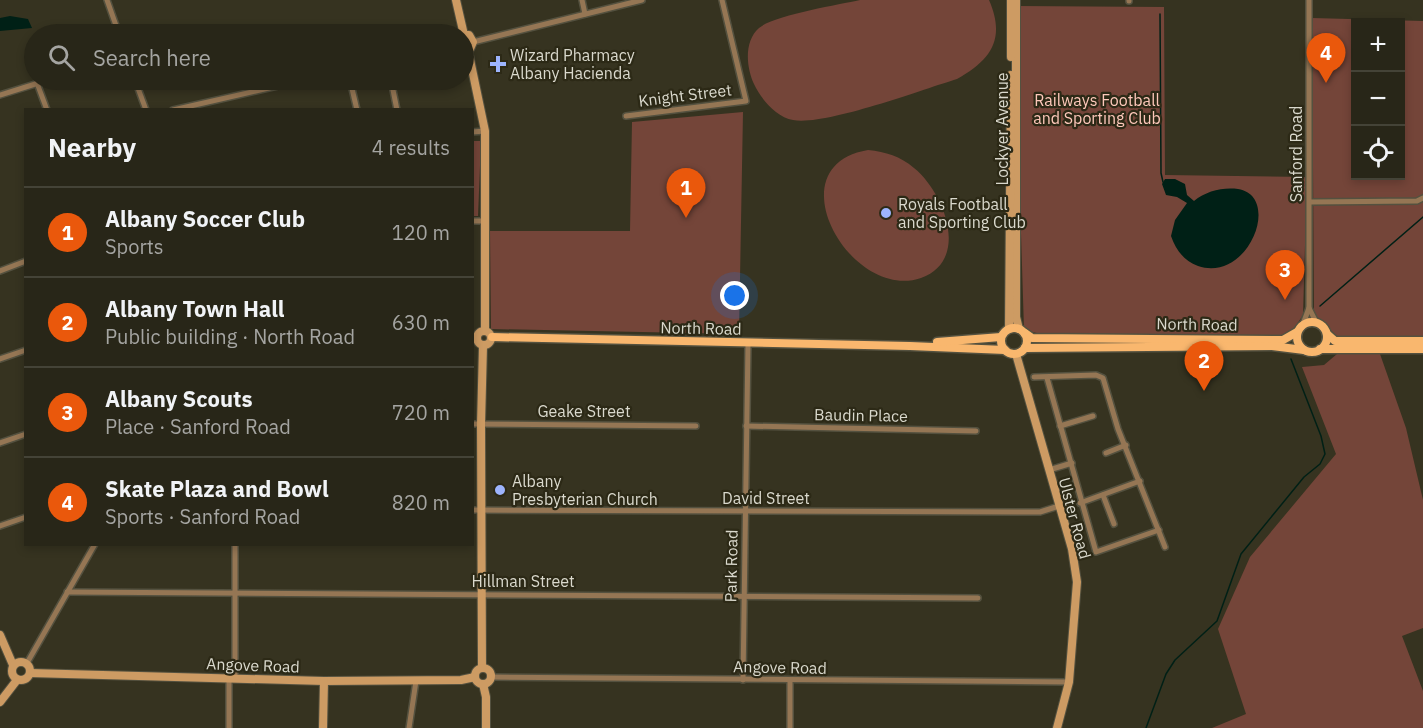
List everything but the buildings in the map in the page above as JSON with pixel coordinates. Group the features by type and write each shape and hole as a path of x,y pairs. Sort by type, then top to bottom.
{"main road":[{"path":"456,0 461,24"},
{"name":"Lockyer Avenue","path":"1009,329 1011,0"},
{"name":"Lockyer Avenue","path":"1016,0 1016,317 1022,331"},
{"path":"474,84 485,131 484,330 492,337 488,344 483,346"},
{"path":"1423,341 1335,341 1322,325 1316,322 1303,324 1297,332 1297,342 1304,350 1311,352 1423,349"},
{"path":"1009,329 1022,331 1027,339 1025,348 1016,354 1005,350 1001,337 1009,329"},
{"path":"483,346 475,338 479,332 484,330"},
{"name":"North Road","path":"1022,331 1032,338 1283,340 1297,332"},
{"path":"1320,350 1325,344 1327,334"},
{"name":"North Road","path":"492,337 1005,350"},
{"name":"North Road","path":"910,346 1001,337"},
{"path":"483,346 477,424 482,510 482,668 475,677 483,684 486,697 486,728"},
{"name":"North Road","path":"1025,348 1272,346 1304,350"},
{"name":"Ulster Road","path":"1016,354 1072,549 1077,582 1069,682 1057,728"},
{"path":"0,635 13,665 12,676 17,680"},
{"path":"0,702 17,680 27,678 30,673 27,663 20,661 13,665"},
{"path":"482,668 489,671 490,677 483,684"},
{"name":"Angove Road","path":"30,673 324,681 461,680 475,677"},
{"path":"323,728 324,681"}],"street":[{"path":"107,0 115,24"},
{"path":"582,0 585,14"},
{"path":"474,42 642,0"},
{"name":"Knight Street","path":"626,116 746,101 722,0"},
{"name":"Sanford Road","path":"1303,324 1309,308 1310,0"},
{"path":"0,95 24,87"},
{"path":"40,90 46,108"},
{"path":"139,90 145,108"},
{"path":"181,108 260,90"},
{"path":"352,90 357,108"},
{"path":"393,90 397,108"},
{"path":"474,132 485,131"},
{"path":"1310,202 1417,201 1423,198"},
{"path":"474,221 483,221"},
{"path":"0,271 24,262"},
{"name":"Sanford Road","path":"1309,308 1316,322"},
{"name":"Park Road","path":"743,680 748,344"},
{"path":"0,359 24,351"},
{"path":"1035,377 1100,376 1165,547"},
{"path":"1047,378 1072,463 1080,503 1096,552 1159,530"},
{"path":"1060,426 1092,416"},
{"name":"Geake Street","path":"477,424 696,426"},
{"name":"Baudin Place","path":"746,426 976,431"},
{"path":"0,443 24,435"},
{"path":"1106,453 1126,445"},
{"path":"1049,470 1072,463"},
{"path":"1080,503 1140,481"},
{"path":"1102,495 1114,524"},
{"name":"David Street","path":"474,510 1040,512 1059,506"},
{"path":"0,526 24,518"},
{"path":"27,663 94,546"},
{"path":"229,728 235,546"},
{"name":"Hillman Street","path":"67,592 978,598"},
{"name":"Angove Road","path":"490,677 1069,682"},
{"path":"790,680 790,728"},
{"path":"409,728 416,681"}],"green space":[{"path":"860,0 989,0 996,26 992,47 979,64 957,79 874,106 827,118 808,120 793,120 775,111 757,90 749,70 748,54 754,33 767,23 778,19"},
{"name":"Railways Football and Sporting Club","path":"1014,6 1164,7 1165,175 1307,177 1303,315 1293,330 1282,337 1041,334 1024,330"},
{"path":"1312,18 1351,19 1351,180 1405,180 1405,21 1423,21 1423,338 1340,338 1314,314"},
{"path":"743,112 739,334 491,329 490,231 630,231 632,122"},
{"path":"474,141 481,141 478,216 474,216"},
{"name":"Royals Football and Sporting Club","path":"868,150 892,155 909,164 925,179 943,209 948,225 949,242 945,257 936,269 921,278 895,280 870,270 848,252 833,229 825,204 826,180 840,161"},
{"path":"1337,354 1380,354 1406,428 1423,500 1423,628 1402,636 1423,691 1423,728 1212,728 1246,714 1218,629 1250,557 1336,454 1302,367 1324,365"}],"shaded area":[{"path":"10,16 28,19 30,24 24,24 24,29 0,31 0,18"},
{"path":"1165,179 1175,179 1185,184 1187,195 1194,201 1215,190 1238,189 1251,195 1257,206 1258,221 1254,236 1245,251 1232,262 1216,268 1198,266 1185,258 1175,246 1171,236 1175,220 1187,203 1177,197 1166,195 1162,184"}],"waterway":[{"path":"1160,14 1161,173 1163,182"},
{"path":"1320,306 1423,217"},
{"path":"1146,728 1166,674 1175,660 1217,621 1241,554 1304,477 1320,464 1325,454 1321,436 1291,359"}],"place":[{"name":"Wizard Pharmacy Albany Hacienda","path":"498,64"},
{"name":"Skate Plaza and Bowl","path":"1326,83"},
{"name":"Royals Football and Sporting Club","path":"886,213"},
{"name":"Albany Soccer Club","path":"686,218"},
{"name":"Albany Scouts","path":"1285,300"},
{"name":"Albany Town Hall","path":"1204,391"},
{"name":"Albany Presbyterian Church","path":"500,490"}]}
